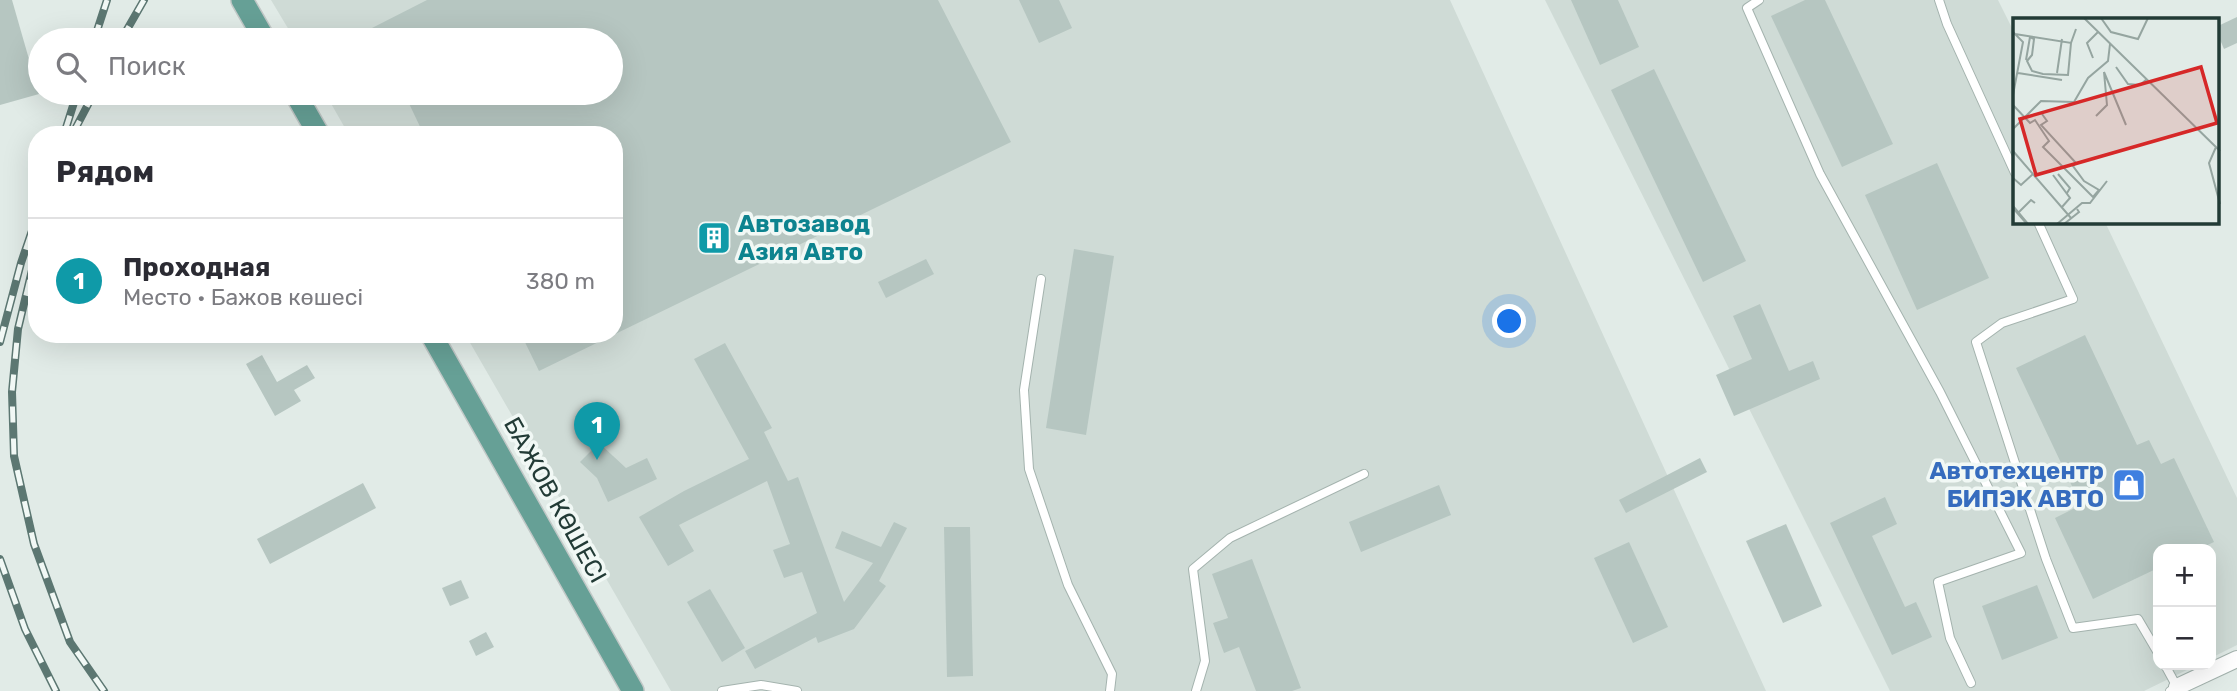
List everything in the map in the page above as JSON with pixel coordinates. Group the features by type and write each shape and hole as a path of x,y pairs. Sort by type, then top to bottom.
{"main road":[{"path":"242,0 258,28"},
{"path":"302,105 314,126"},
{"name":"БАЖОВ КӨШЕСІ","path":"437,343 633,691"}],"street":[{"path":"2176,690 2237,659"}],"lane":[{"path":"1759,0 1746,8 1820,174 1940,392 2021,553 1938,582 1950,638 1971,683"},
{"path":"1939,0 1947,24 2013,169"},
{"path":"2039,224 2073,299 2002,324 1976,342 2046,559 2073,628 2138,619 2153,644"},
{"path":"1041,279 1024,390 1029,469 1068,585 1112,674 1110,691"},
{"path":"1196,691 1205,661 1193,569 1230,538 1364,474"},
{"path":"2167,670 2176,690"},
{"path":"722,691 761,685 797,691"}],"shaded area":[{"path":"271,0 1450,0 1766,691 671,691 470,343 623,343 623,126 344,126 332,105 623,105 623,28 288,28"},
{"path":"1545,0 1998,0 2013,30 2013,224 2106,224 2237,498 2237,645 2216,656 2216,544 2153,544 2153,670 2187,670 2144,691 1890,691"}],"building":[{"path":"0,0 12,0 28,56 28,97 0,105"},
{"name":"Автозавод Азия Авто","path":"427,0 938,0 1011,142 623,330 623,126 420,126 410,105 623,105 623,28 372,28"},
{"path":"1019,0 1059,0 1072,28 1039,43"},
{"path":"1571,0 1618,0 1639,47 1600,65"},
{"path":"1805,0 1825,0 1893,144 1842,167 1771,16"},
{"path":"2237,17 2237,43 2224,49 2220,40 2220,25"},
{"path":"1654,69 1746,261 1703,282 1611,90"},
{"path":"1937,163 1989,278 1917,310 1865,195"},
{"path":"1074,249 1114,256 1086,435 1046,428"},
{"path":"926,259 934,274 886,298 878,282"},
{"path":"1760,304 1789,371 1813,361 1820,379 1734,416 1716,375 1752,359 1733,316"},
{"name":"Автотехцентр БИПЭК АВТО","path":"2085,335 2137,445 2149,440 2161,464 2174,458 2214,542 2153,544 2153,570 2093,599 2055,518 2081,505 2016,368"},
{"name":"Автозавод Азия Авто","path":"525,343 597,343 539,371"},
{"path":"725,343 772,428 764,432 788,481 798,477 844,602 873,563 835,548 842,531 881,547 894,522 907,528 879,581 886,586 854,629 818,643 816,637 755,669 745,651 817,613 802,572 784,578 773,550 790,544 767,481 679,525 694,551 668,566 639,517 749,459 694,359"},
{"path":"262,355 277,382 307,365 315,378 294,390 301,401 275,416 246,364"},
{"path":"599,443 626,468 647,458 657,479 608,502 597,478 580,462"},
{"path":"1700,458 1707,472 1626,513 1619,500"},
{"path":"363,483 376,508 270,564 257,539"},
{"path":"1439,485 1451,515 1361,552 1349,522"},
{"path":"1885,497 1897,524 1872,536 1905,607 1916,602 1932,637 1892,655 1830,523"},
{"path":"1786,524 1822,606 1783,623 1746,541"},
{"path":"944,527 970,527 973,676 947,677"},
{"path":"1629,542 1668,627 1633,643 1594,558"},
{"path":"1252,559 1301,688 1292,691 1256,691 1239,647 1224,653 1213,623 1228,618 1212,574"},
{"path":"461,580 469,598 450,606 442,588"},
{"path":"2037,585 2058,638 2002,660 1982,606"},
{"path":"710,589 745,648 722,662 687,602"},
{"path":"486,632 494,647 476,656 469,641"}],"railway":[{"path":"98,28 107,0"},
{"path":"128,28 144,0"},
{"path":"67,126 73,105"},
{"path":"77,126 88,105"},
{"path":"0,342 28,242"},
{"path":"28,287 18,329 12,392 14,456 34,544 70,642 104,691"},
{"path":"0,559 25,629 56,691"}],"place":[{"name":"Автозавод Азия Авто","path":"714,238"},
{"name":"Проходная","path":"597,460"},
{"name":"Автотехцентр БИПЭК АВТО","path":"2129,485"}]}
